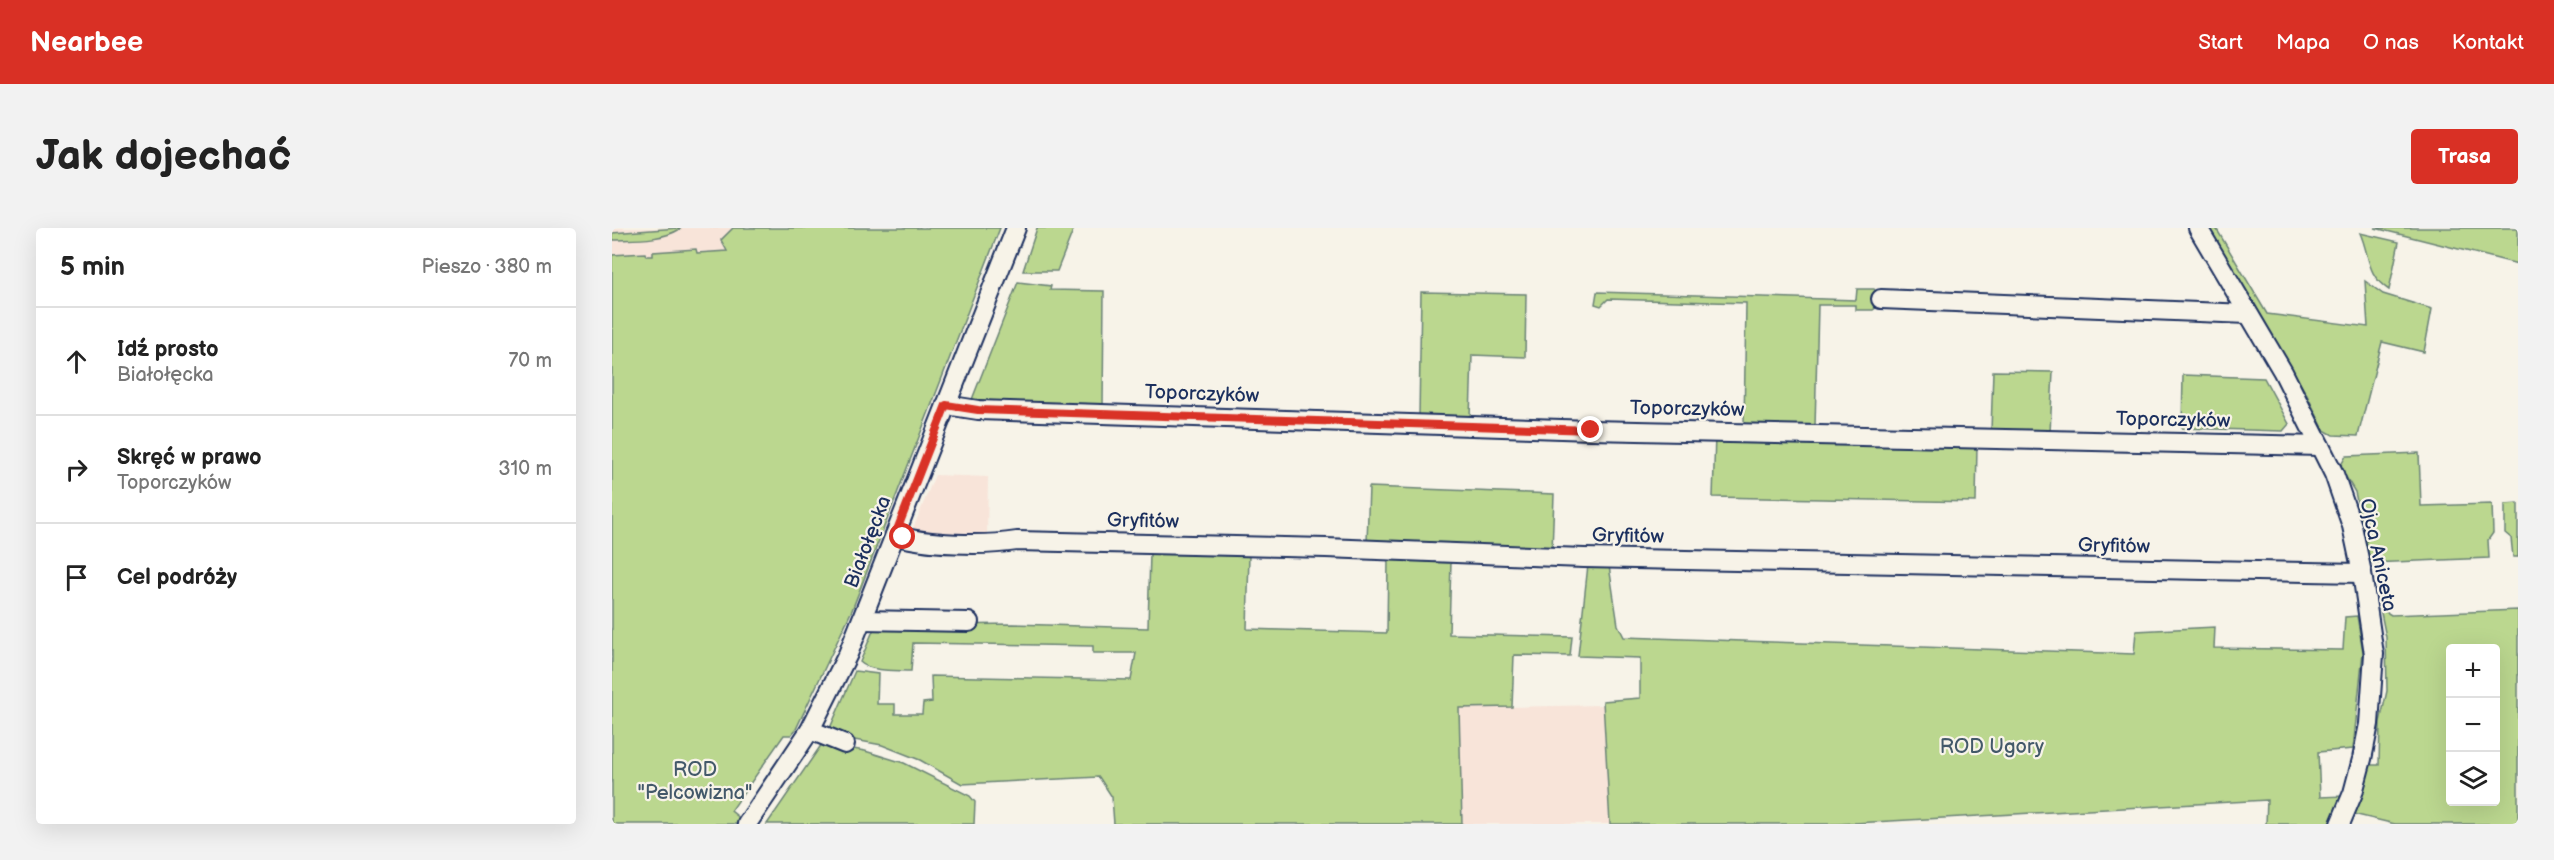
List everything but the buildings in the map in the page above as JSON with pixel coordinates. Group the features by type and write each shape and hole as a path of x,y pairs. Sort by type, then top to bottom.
{"street":[{"name":"Białołęcka","path":"747,824 810,730 849,654 1016,228"},
{"name":"Ojca Aniceta","path":"2198,228 2283,372 2346,504 2362,573 2374,654 2369,724 2353,793 2340,824"},
{"path":"1881,299 2248,314"},
{"name":"Toporczyków","path":"946,405 978,410 1591,430 2320,446"},
{"name":"Gryfitów","path":"895,535 925,541 1002,543 1017,541 1326,548 1596,558 2362,573"},
{"path":"862,620 969,622"},
{"path":"810,730 845,744"}],"shaded area":[{"path":"612,228 762,228 764,249 612,259"},
{"path":"935,475 988,477 987,539 912,531"},
{"path":"1603,705 1610,824 1462,824 1459,708"}],"green space":[{"name":"ROD \"Pelcowizna\"","path":"733,228 1000,228 852,610 796,729 791,735 784,735 731,811 741,819 737,824 612,824 612,255 645,253 646,256 653,256 653,252 696,249 697,253 727,251 721,240"},
{"path":"1037,228 1074,228 1057,271 1023,271"},
{"path":"2208,228 2216,228 2267,314 2368,327 2365,281 2383,294 2432,309 2424,352 2382,342 2358,436 2333,435 2324,430 2307,395"},
{"path":"2375,228 2518,228 2518,264"},
{"path":"680,229 664,236 612,240 612,233"},
{"path":"2360,233 2399,242 2389,290 2372,271"},
{"path":"1018,282 1051,286 1050,290 1104,291 1103,407 971,402"},
{"path":"1857,289 1874,289 1879,294 1878,306 1873,310 1856,310 1856,305 1818,305 1815,427 1744,425 1746,303 1608,299 1601,306 1595,304 1597,292 1856,300"},
{"path":"1421,292 1526,294 1525,357 1472,355 1470,418 1419,417"},
{"path":"1993,371 2053,372 2050,432 1991,431"},
{"path":"2183,375 2264,378 2289,424 2283,431 2182,428"},
{"path":"1715,436 1977,444 1976,502 1713,497"},
{"path":"2419,453 2421,506 2492,504 2493,533 2488,540 2489,558 2370,563 2355,492 2340,467 2346,456"},
{"path":"1369,487 1554,494 1552,552 1367,542"},
{"path":"2518,503 2518,557 2513,557 2511,538 2505,533 2505,504"},
{"path":"1150,553 1249,555 1247,629 1387,633 1388,559 1451,561 1449,634 1572,637 1570,656 1514,655 1512,707 1459,708 1462,824 1114,824 1112,797 1099,777 962,784 920,760 882,745 827,735 855,671 878,674 877,704 895,704 895,714 922,714 923,703 932,702 931,676 1131,680 1136,653 1093,653 1093,646 913,643 911,671 877,669 860,662 875,626 1013,624 1148,628"},
{"name":"ROD Ugory","path":"1588,565 1609,566 1618,625 1624,637 2134,654 2136,631 2215,627 2214,648 2343,650 2345,617 2357,616 2363,652 2353,749 2318,752 2320,797 2344,796 2334,824 2266,824 2267,800 1837,824 1610,824 1603,701 1640,698 1640,658 1578,656"},
{"path":"2380,608 2391,615 2518,610 2518,824 2395,824 2353,814 2370,765 2379,765 2380,722 2387,691 2386,637"},
{"path":"824,741 835,746 865,751 904,763 970,796 975,802 974,824 767,824"}],"route":[{"path":"903,537 895,535 946,405 978,410 1591,430"}]}
